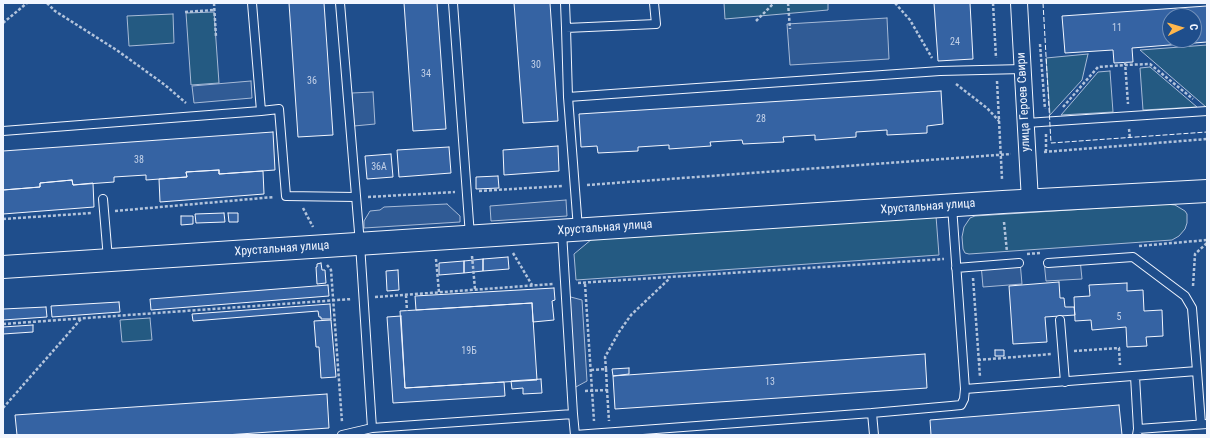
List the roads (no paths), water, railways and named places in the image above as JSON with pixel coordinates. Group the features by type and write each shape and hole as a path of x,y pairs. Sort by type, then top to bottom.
{"main road":[{"name":"Хрустальная улица","path":"3,267 360,244 472,251 570,230 1207,191"}],"street":[{"name":"улица Героев Свири","path":"1018,3 1030,201"}],"lane":[{"path":"252,3 261,111"},
{"path":"340,3 360,244 372,428"},
{"path":"453,3 472,251"},
{"path":"565,3 568,97 575,186 565,283 575,435 610,432 636,433 961,405 964,399 965,389 952,206"},
{"path":"566,28 656,24 654,3"},
{"path":"568,97 940,71 1023,69"},
{"path":"3,131 279,109 286,196 355,197"},
{"path":"1026,123 1207,111"},
{"path":"103,199 108,260"},
{"path":"1048,263 1133,257 1185,296 1192,308 1197,371 1204,424 1138,432 1135,376"},
{"path":"956,268 1019,263"},
{"path":"1060,320 1065,382"},
{"path":"965,389 1197,371"},
{"path":"872,413 874,435"},
{"path":"342,435 372,428 573,414"}]}
